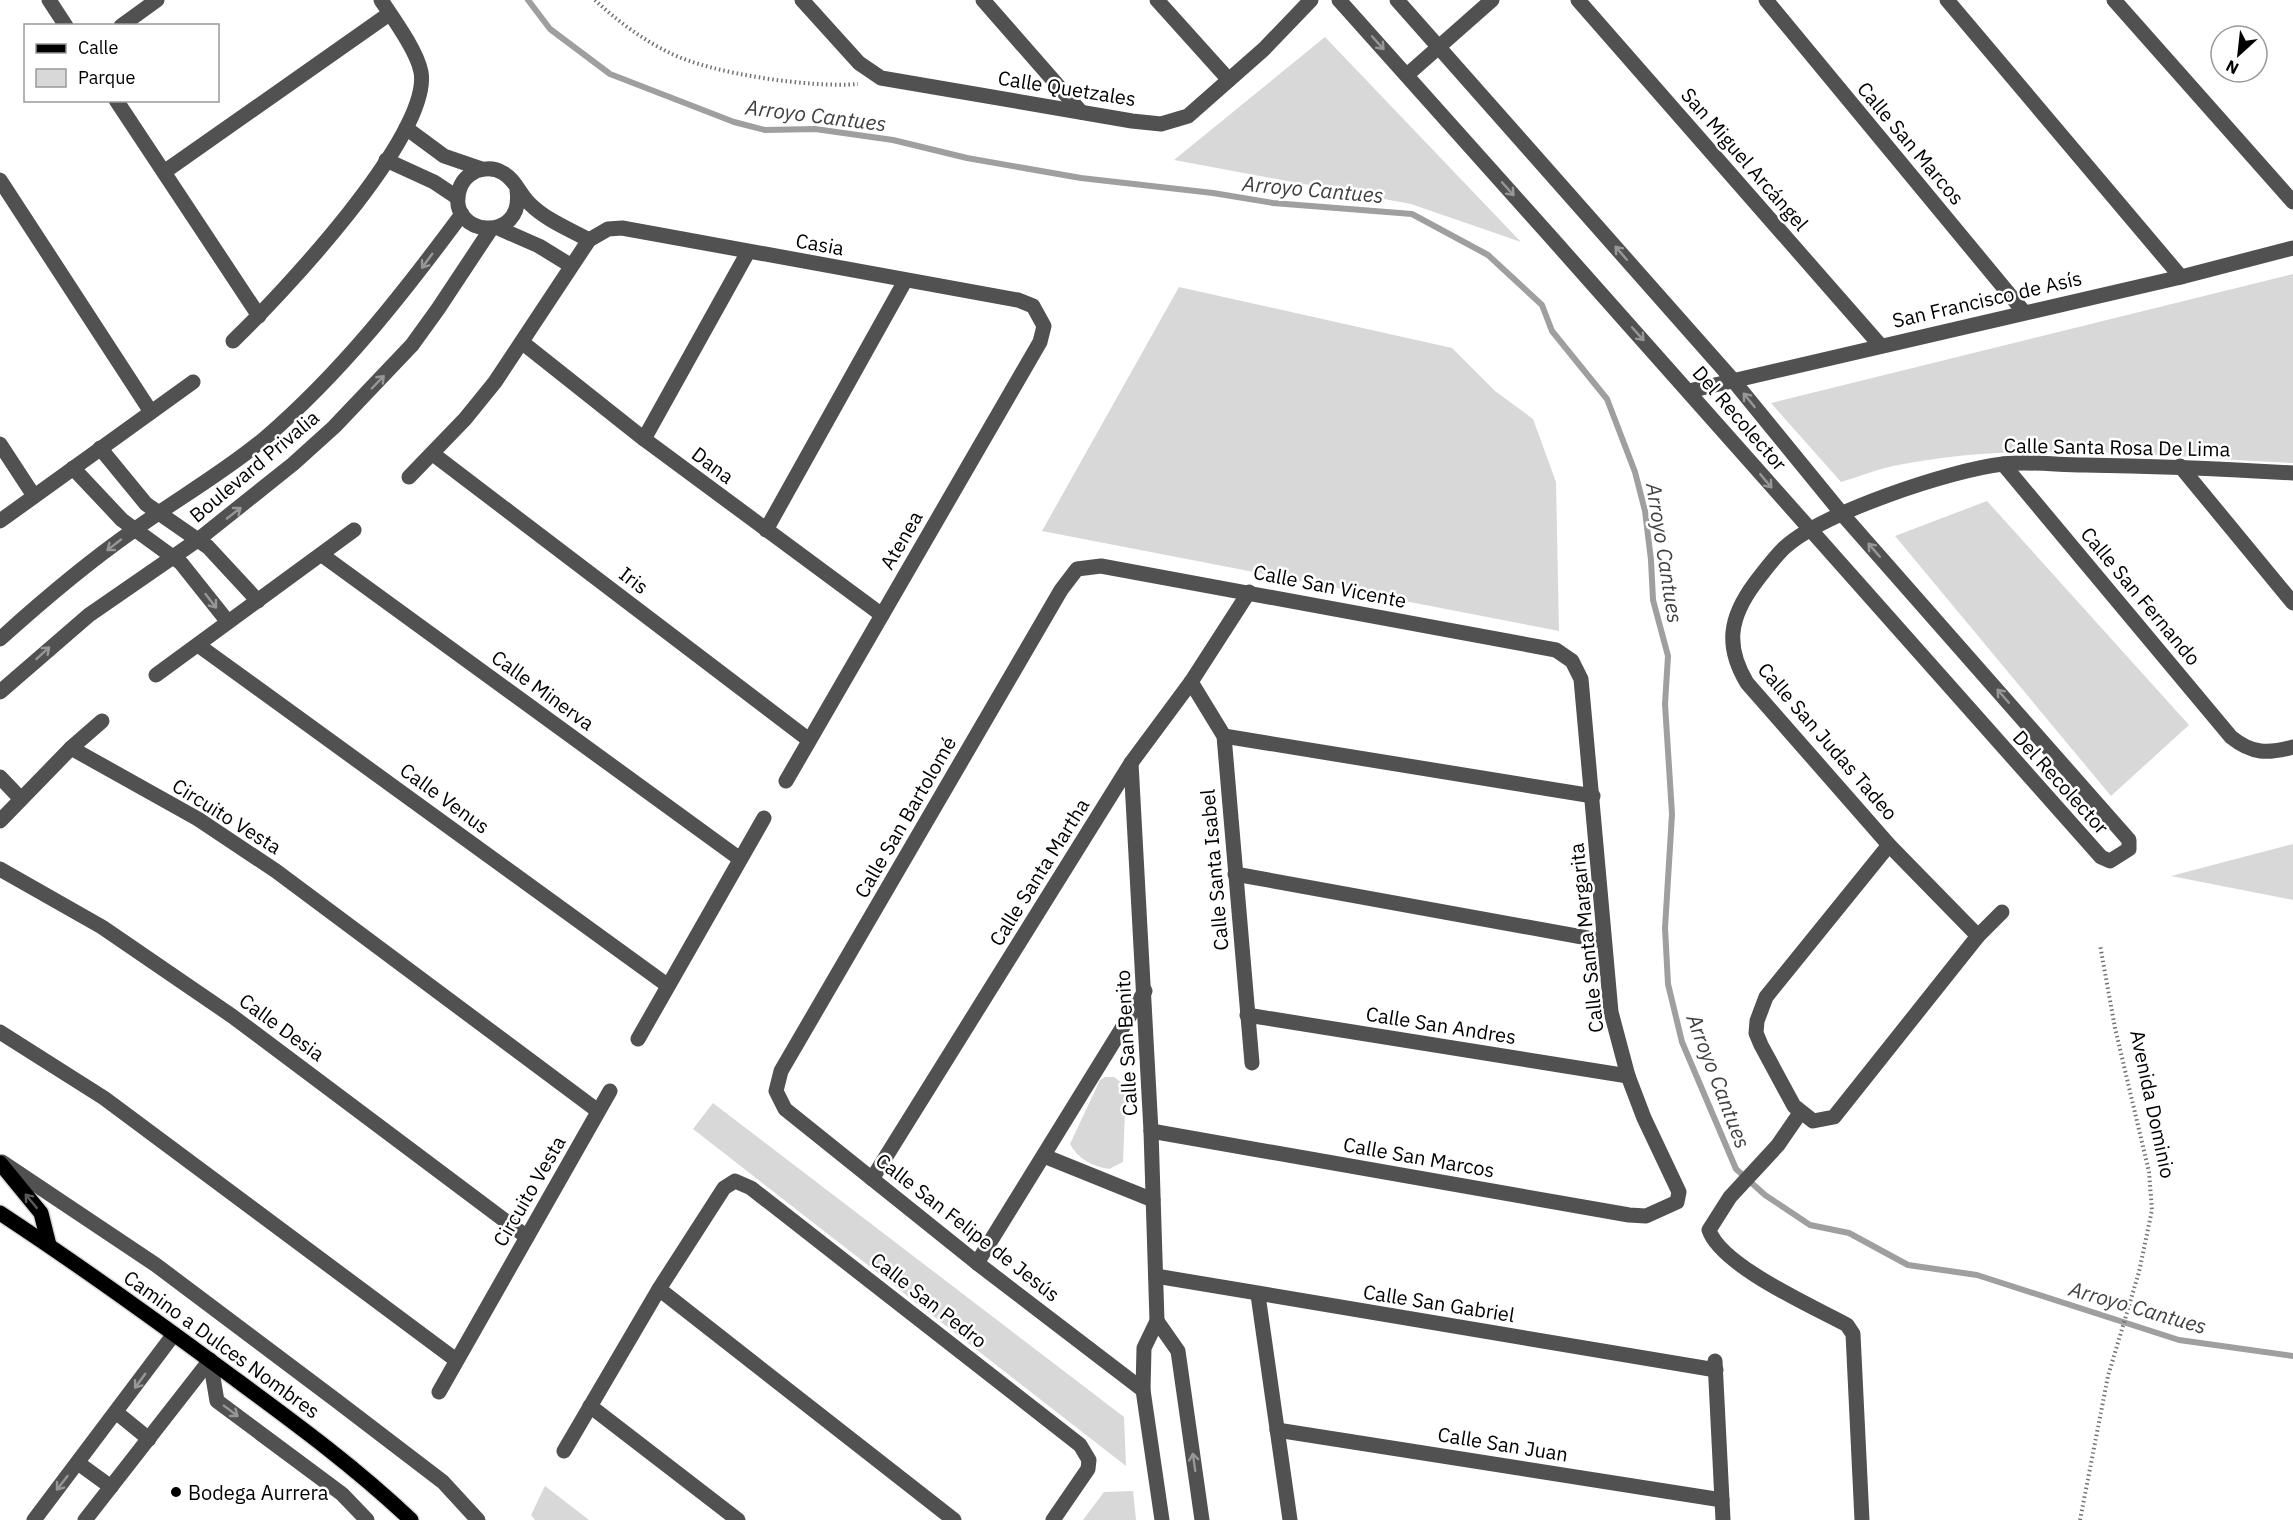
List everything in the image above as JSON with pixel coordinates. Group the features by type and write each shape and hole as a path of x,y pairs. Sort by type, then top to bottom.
{"main road":[{"path":"0,1162 41,1213 49,1245"},
{"name":"Camino a Dulces Nombres","path":"0,1213 174,1334 326,1446 365,1477 411,1520"}],"street":[{"path":"49,0 65,24"},
{"path":"124,24 157,0"},
{"path":"233,341 314,257 386,160 416,109 421,90 421,70 381,0"},
{"name":"Calle Quetzales","path":"802,0 859,63 881,78 1161,124 1188,116 1229,80 1311,0"},
{"path":"983,0 1081,112"},
{"path":"1157,0 1229,80"},
{"name":"Del Recolector","path":"1339,0 1689,391 1809,531 2101,858 2110,861 2126,852 2129,849 2129,840 1843,515 1732,379 1397,0"},
{"path":"1407,75 1492,0"},
{"name":"San Miguel Arcángel","path":"1578,0 1880,345"},
{"name":"Calle San Marcos","path":"1766,0 2024,312"},
{"path":"1947,0 2181,278"},
{"path":"2114,0 2293,202"},
{"path":"164,172 390,14"},
{"path":"117,102 259,316"},
{"path":"406,128 444,156 482,170"},
{"path":"386,160 434,182 458,198"},
{"path":"410,477 473,410 523,343 570,265 589,240 538,212 504,173 493,169 482,170 468,176 459,190 458,198 462,214 474,226 494,228 539,246 570,265"},
{"path":"0,180 151,412"},
{"path":"494,228 513,217 519,200 517,190"},
{"name":"Boulevard Privalia","path":"0,639 134,530 217,475 263,439 306,400 362,343 407,289 462,214"},
{"name":"Boulevard Privalia","path":"0,692 89,615 199,539 293,464 384,375 438,309 494,228"},
{"name":"Casia","path":"589,240 608,229 622,228 1018,300 1032,306 1041,317"},
{"name":"San Francisco de Asís","path":"1689,391 1880,345 2181,278 2293,248"},
{"path":"644,439 748,252"},
{"path":"766,530 905,280"},
{"name":"Atenea","path":"786,781 1040,342 1044,326 1041,317"},
{"name":"Dana","path":"523,343 644,439 882,615"},
{"path":"0,521 194,382"},
{"path":"0,444 34,496"},
{"path":"100,448 135,492 159,514 199,539 258,602"},
{"name":"Iris","path":"433,454 808,740"},
{"name":"Calle Santa Rosa De Lima","path":"1809,531 1906,489 1968,471 2003,464 2180,466 2293,473"},
{"name":"Calle San Fernando","path":"2003,464 2231,737 2251,750 2264,753 2293,747"},
{"path":"2180,466 2293,603"},
{"path":"73,468 111,510 134,530 173,555 188,570 228,622"},
{"path":"156,675 354,530"},
{"name":"Calle San Judas Tadeo","path":"1809,531 1785,547 1751,588 1737,615 1731,652 1747,683 1889,845 1978,936"},
{"name":"Calle Minerva","path":"322,555 740,859"},
{"name":"Calle San Vicente","path":"1077,569 1101,566 1249,592 1556,650 1572,661"},
{"name":"Calle San Bartolomé","path":"776,1091 781,1071 1061,590 1077,569"},
{"name":"Calle Santa Martha","path":"872,1179 1131,763 1191,682 1249,592"},
{"name":"Calle Venus","path":"198,645 667,985"},
{"name":"Calle Santa Margarita","path":"1572,661 1581,679 1611,1012 1628,1076 1644,1118 1679,1192 1677,1202"},
{"name":"Calle Santa Isabel","path":"1191,682 1224,735 1252,1063"},
{"path":"0,820 71,748 102,721"},
{"path":"1224,735 1593,796"},
{"name":"Circuito Vesta","path":"71,748 198,819 276,872 598,1112 439,1392"},
{"name":"Calle San Benito","path":"1131,763 1145,991 1157,1321 1144,1348 1143,1389 1162,1520"},
{"path":"0,777 20,798"},
{"path":"638,1039 764,818"},
{"path":"1889,845 1766,997 1761,1008 1756,1033 1761,1045 1800,1113 1813,1121 1834,1117 1978,936 2002,912"},
{"name":"Calle Desia","path":"0,868 102,927 232,1016 526,1237"},
{"path":"1235,874 1604,941"},
{"path":"976,1263 1145,991"},
{"name":"Calle San Andres","path":"1247,1015 1628,1076"},
{"path":"0,1032 104,1098 456,1360"},
{"path":"598,1112 610,1091"},
{"name":"Calle San Felipe de Jesús","path":"776,1091 785,1109 976,1263 1143,1389"},
{"path":"1800,1113 1778,1145 1730,1197 1709,1230 1726,1253 1759,1277 1847,1325 1853,1334 1862,1520"},
{"name":"Calle San Marcos","path":"1151,1131 1629,1215 1646,1216 1677,1202"},
{"path":"1044,1156 1153,1200"},
{"path":"0,1162 156,1265 443,1482 478,1520"},
{"name":"Calle San Pedro","path":"659,1289 724,1188 735,1181 751,1188 1080,1444 1089,1460 1084,1478 1053,1520"},
{"name":"Calle San Gabriel","path":"1156,1276 1715,1365 1722,1500"},
{"path":"564,1451 659,1289 954,1520"},
{"path":"1258,1294 1290,1520"},
{"path":"1157,1321 1178,1351 1202,1520"},
{"path":"34,1520 117,1413 174,1334"},
{"path":"85,1520 210,1360"},
{"path":"210,1360 217,1401 342,1494 367,1520"},
{"path":"590,1406 738,1520"},
{"path":"117,1413 149,1439"},
{"name":"Calle San Juan","path":"1277,1430 1722,1500"},
{"path":"78,1463 111,1487"},
{"path":"1722,1500 1723,1520"}],"path":[{"path":"595,0 611,15 670,53 717,68 841,85 865,84 881,78"},
{"name":"Avenida Dominio","path":"2080,1520 2108,1376 2139,1272 2152,1210 2149,1172 2115,1028 2100,945"}],"green space":[{"path":"1325,37 1521,242 1411,204 1174,160"},
{"path":"2293,274 2293,463 2093,452 1992,453 1893,466 1841,482 1771,403"},
{"path":"1179,287 1452,348 1495,391 1533,419 1556,482 1559,631 1042,531"},
{"path":"1987,501 2189,725 2111,796 1895,536"},
{"path":"2293,844 2293,900 2171,876"},
{"path":"1105,1077 1114,1077 1126,1086 1123,1162 1109,1169 1086,1161 1070,1144 1100,1080"},
{"path":"713,1103 1124,1417 1126,1466 693,1129"},
{"path":"545,1486 589,1520 535,1520 531,1515"},
{"path":"1133,1491 1136,1520 1083,1520 1104,1492"}],"waterway":[{"name":"Arroyo Cantues","path":"528,0 550,29 610,74 734,122 765,130 815,129 893,140 967,158 1081,178 1213,193 1273,203 1412,214 1488,255 1542,305 1552,331 1607,399 1635,472 1645,511 1653,600 1668,656 1665,704 1672,814 1665,928 1668,984 1682,1042 1736,1169 1765,1195 1810,1225 1849,1233 1908,1265 1977,1275 2179,1340 2293,1356"}],"place":[{"name":"Bodega Aurrera","path":"176,1492"}]}
